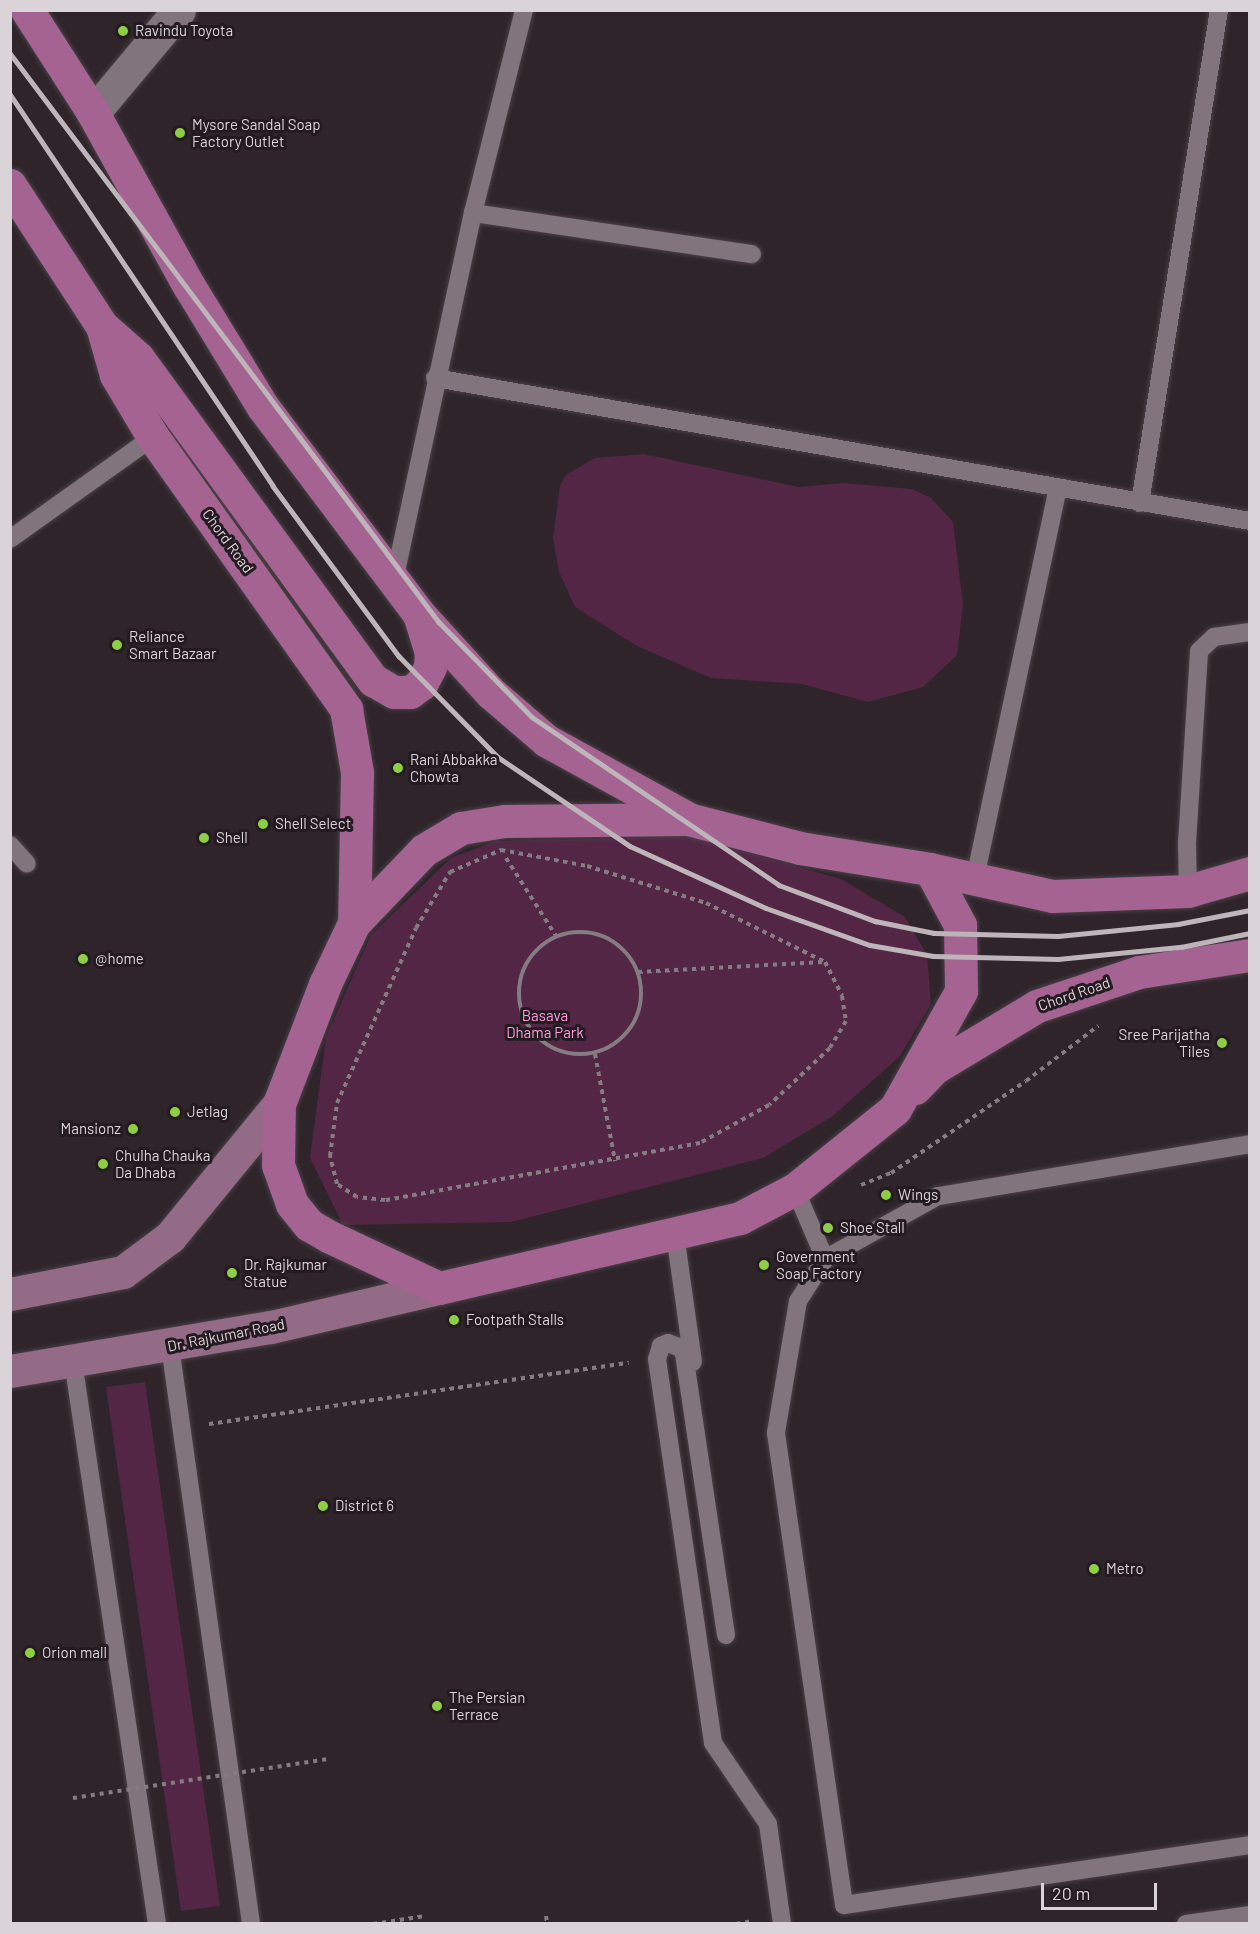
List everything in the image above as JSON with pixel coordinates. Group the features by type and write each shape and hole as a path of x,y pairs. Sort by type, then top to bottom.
{"main road":[{"path":"28,11 93,113 189,286 263,407 418,613 491,693 548,741 688,819 800,848 930,869 1053,896 1188,891 1250,873"},
{"name":"Chord Road","path":"11,187 102,326 116,375 153,437 346,709 357,772 354,923"},
{"path":"102,326 138,358 322,614 373,680 394,692 410,692 421,684 430,667 430,653 418,613"},
{"path":"688,819 493,837 461,828 424,850 354,923 303,1035 279,1104 278,1165 291,1204 309,1225 439,1288 740,1218 795,1189 895,1109 962,991 960,925 930,869"},
{"name":"Chord Road","path":"895,1109 934,1068 1037,1006 1139,972 1250,956"},
{"path":"10,1294 123,1272 170,1237 279,1104"},
{"name":"Dr. Rajkumar Road","path":"10,1371 170,1346 439,1288"}],"street":[{"path":"93,113 179,10"}],"lane":[{"path":"394,580 435,378 473,213 524,10"},
{"path":"1140,503 1219,10"},
{"path":"473,213 752,254"},
{"path":"435,378 1250,521"},
{"path":"10,539 153,437"},
{"path":"975,878 1058,488"},
{"path":"1188,891 1187,843 1199,651 1214,637 1250,632"},
{"path":"10,845 27,864"},
{"path":"1250,1144 938,1196 825,1259 798,1302 776,1433 844,1905 1250,1845"},
{"path":"795,1189 825,1259"},
{"path":"675,1234 731,1635 684,1353 681,1347 668,1343 661,1346 657,1359 713,1743 768,1824 782,1923"},
{"path":"170,1346 248,1923"},
{"path":"73,1360 157,1923"},
{"path":"1186,1923 1250,1915"}],"path":[{"path":"493,837 556,936"},
{"path":"493,837 706,903 825,962 842,996 846,1021 830,1048 769,1105 700,1143 615,1161 385,1200 357,1197 337,1184 330,1156 337,1103 416,928 450,872 493,837"},
{"path":"575,932 603,936 628,954 638,972 642,993 634,1022 613,1045 595,1054 574,1055 554,1048 537,1036 525,1020 520,981 527,962 556,936 575,932"},
{"path":"638,972 825,962"},
{"path":"891,1173 1026,1081 1106,1021"},
{"path":"595,1054 615,1161"},
{"path":"208,1424 657,1359"},
{"path":"73,1798 328,1759"},
{"path":"373,1923 425,1916"},
{"path":"546,1916 547,1923"}],"green space":[{"path":"644,454 798,487 843,483 912,489 931,498 953,522 963,605 957,655 923,687 868,702 802,684 711,678 637,646 575,607 559,572 553,538 560,485 566,475 595,458"},
{"name":"Basava Dhama Park","path":"689,836 841,879 905,917 927,955 931,1004 900,1056 833,1116 763,1158 511,1222 343,1225 310,1158 326,1037 371,935 451,858 496,841"},
{"path":"145,1382 220,1906 181,1911 106,1387"}],"railway":[{"path":"10,53 439,622 532,717 779,885 875,921 934,933 1058,936 1178,924 1250,910"},
{"path":"10,94 273,486 399,656 498,757 630,846 766,908 870,945 933,956 1058,959 1181,947 1250,933"}],"place":[{"name":"Ravindu Toyota","path":"123,31"},
{"name":"Mysore Sandal Soap Factory Outlet","path":"180,133"},
{"name":"Reliance Smart Bazaar","path":"117,645"},
{"name":"Rani Abbakka Chowta","path":"398,768"},
{"name":"Shell Select","path":"263,824"},
{"name":"Shell","path":"204,838"},
{"name":"@home","path":"83,959"},
{"name":"Sree Parijatha Tiles","path":"1222,1043"},
{"name":"Jetlag","path":"175,1112"},
{"name":"Mansionz","path":"133,1129"},
{"name":"Chulha Chauka Da Dhaba","path":"103,1164"},
{"name":"Wings","path":"886,1195"},
{"name":"Shoe Stall","path":"828,1228"},
{"name":"Government Soap Factory","path":"764,1265"},
{"name":"Dr. Rajkumar Statue","path":"232,1273"},
{"name":"Footpath Stalls","path":"454,1320"},
{"name":"District 6","path":"323,1506"},
{"name":"Metro","path":"1094,1569"},
{"name":"Orion mall","path":"30,1653"},
{"name":"The Persian Terrace","path":"437,1706"}]}
